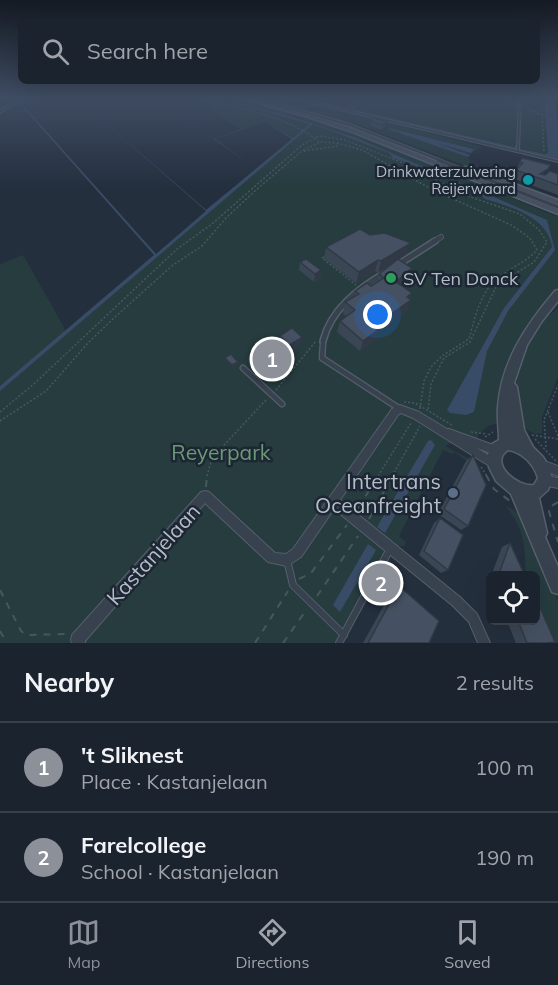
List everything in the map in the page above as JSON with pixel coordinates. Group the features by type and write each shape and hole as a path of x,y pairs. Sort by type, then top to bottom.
{"main road":[{"path":"343,127 558,212"},
{"path":"361,127 558,205"}],"street":[{"path":"418,127 544,155 558,161"},
{"path":"323,341 324,330 353,293 441,237"},
{"path":"551,465 552,482 531,493 516,489 502,478 499,452 504,402 514,361 524,338 558,294"},
{"path":"543,313 558,305"},
{"path":"510,381 518,431 533,452 558,471"},
{"path":"287,560 297,553 395,412 400,409 419,411 445,432 499,452 527,441"},
{"path":"445,432 499,452"},
{"path":"516,489 558,586"},
{"path":"531,493 537,528 548,565"},
{"name":"Kastanjelaan","path":"78,641 205,496 272,558 287,560"},
{"path":"334,502 456,601 473,618 484,643"}],"lane":[{"path":"355,127 558,205"},
{"path":"518,149 519,127"},
{"path":"323,341 322,358 400,409"},
{"path":"243,368 282,404"},
{"path":"339,643 391,548"},
{"path":"287,560 291,588 344,635"}],"path":[{"path":"255,643 291,588 300,578 311,573 352,517 419,411 424,382 429,370 439,358 469,339 482,297 498,279 531,257 537,250 530,238 512,226 430,189 408,175 352,147 320,142 290,127"},
{"path":"543,127 544,155"},
{"path":"0,422 46,391 99,332 173,265 202,246 236,208 302,152 320,142"},
{"path":"302,152 336,148 337,143"},
{"path":"331,254 322,258 360,288"},
{"path":"205,496 207,472 212,458 294,371 324,330"},
{"path":"551,465 546,448 544,420 558,387"},
{"path":"400,409 407,401 419,411 455,427"},
{"path":"527,441 545,437 558,438 547,411"},
{"path":"465,430 488,435"},
{"path":"558,502 548,508 558,542"},
{"path":"0,590 21,631 27,635 67,634 78,641"},
{"path":"0,632 7,643"}],"green space":[{"name":"Reyerpark","path":"273,127 339,127 558,217 558,290 530,323 514,350 505,381 499,423 488,426 478,435 478,440 465,436 445,446 471,460 467,461 454,452 452,454 443,450 399,536 406,542 404,546 395,546 390,542 334,643 0,643 0,389 295,137"},
{"path":"364,127 383,131 389,127 406,127 481,147 470,155 435,143 471,153 474,148 387,129 468,157 471,164 558,198 558,201"},
{"path":"418,127 424,127 516,150"},
{"path":"425,127 547,127 548,154 516,148 516,144 514,147"},
{"path":"23,255 65,332 0,386 0,264"},
{"path":"558,308 558,377 542,417 542,433 536,434 524,428 519,411 517,378 520,362 534,333"},
{"path":"505,505 521,515 536,555 558,601 558,643 544,643 538,625 540,625 540,571 525,571 522,538"}],"water":[{"path":"41,127 156,254 206,211 110,127 206,210 292,139 272,127 293,138 309,127 0,391 0,386 154,255"},
{"path":"196,127 214,139 242,129 239,127 243,129 250,127 215,139 253,166"},
{"path":"321,127 354,137 547,220 555,250 508,311 487,351 474,412 466,415 450,413 447,410 504,308 552,247 543,228 526,214 485,199 471,189 393,158 389,153"},
{"path":"423,127 514,147 516,144 516,148 545,154 548,153 547,127 558,127 558,159"},
{"path":"387,129 474,149 471,153 436,143 470,155 468,157"},
{"path":"431,440 435,445 385,533 377,527 428,441"},
{"path":"368,544 376,550 340,612 333,605"}],"building":[{"path":"522,158 550,165 540,174 545,175 550,171 558,174 558,185 516,170 523,163 520,162"},
{"path":"360,229 370,235 385,233 411,243 359,272 326,247"},
{"path":"306,259 321,270 315,274 300,262"},
{"path":"398,259 412,268 396,282 412,293 407,297 411,300 372,325 378,330 363,341 340,321 355,310 345,302 359,294 355,291 367,283 371,286 384,278 379,274"},
{"path":"292,328 302,337 290,345 292,348 283,354 286,357 278,362 276,359 267,365 269,368 265,371 260,365 257,367 248,357 277,338 282,343 285,341 280,336"},
{"path":"231,354 238,362 232,365 225,358"},
{"path":"473,455 486,485 468,526 444,509"},
{"path":"440,518 463,535 448,570 424,551"},
{"path":"510,543 523,571 500,571"},
{"path":"399,586 439,621 429,643 368,643"},
{"path":"540,607 555,642 527,643 520,625 540,625"}],"place":[{"name":"Drinkwaterzuivering Reijerwaard","path":"528,180"},
{"name":"SV Ten Donck","path":"391,278"},
{"name":"'t Sliknest","path":"272,359"},
{"name":"Intertrans Oceanfreight","path":"453,493"},
{"name":"Farelcollege","path":"381,583"}]}
